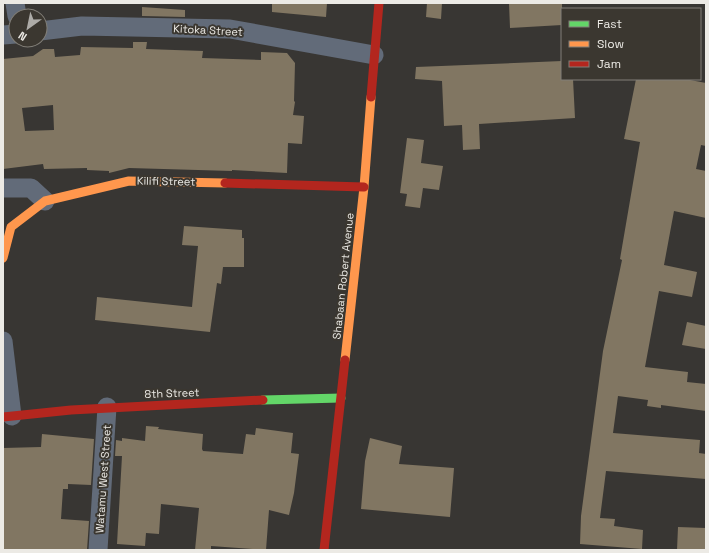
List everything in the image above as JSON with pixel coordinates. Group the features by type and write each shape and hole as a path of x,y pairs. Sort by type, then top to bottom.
{"street":[{"name":"Shabaan Robert Avenue","path":"324,550 364,187 379,3"},
{"name":"Kitoka Street","path":"48,30 82,26 230,30 374,55"},
{"name":"Kilifi Street","path":"3,258 11,227 45,200 129,180 364,187"},
{"path":"3,188 31,188 45,200"},
{"path":"3,341 8,416"},
{"name":"8th Street","path":"8,416 107,408 296,398 341,398"},
{"name":"Watamu West Street","path":"98,550 107,408"}],"building":[{"path":"272,3 327,3 326,17 272,12"},
{"path":"427,3 442,3 441,19 426,17"},
{"path":"509,3 562,3 561,25 510,28"},
{"path":"142,7 185,10 185,17 142,16"},
{"path":"133,42 147,42 146,49 203,51 202,58 261,60 261,52 287,53 295,63 295,102 293,115 304,116 302,144 288,143 287,173 232,170 129,168 109,173 109,171 87,170 87,168 44,169 43,164 3,169 3,59 33,56 43,49 54,49 55,57 80,55 81,47 133,48","holes":["53,105 54,130 25,131 22,108"]},
{"path":"561,61 561,80 573,80 575,118 479,124 480,149 463,150 462,125 444,126 442,81 415,79 416,67"},
{"path":"636,80 690,80 706,83 706,146 701,145 696,169 706,171 706,218 674,211 664,265 697,272 692,297 659,291 645,367 688,372 687,382 706,384 706,411 661,405 661,408 647,406 648,400 618,396 613,433 700,440 699,453 706,454 706,479 606,471 600,518 615,519 614,526 643,530 642,549 580,544 581,516 603,351 622,260 620,259 640,142 624,139"},
{"path":"407,138 424,140 421,163 443,166 439,190 423,188 420,208 405,206 407,194 400,193"},
{"path":"184,226 242,230 242,238 244,238 244,267 223,267 221,284 217,283 210,332 95,320 97,297 192,307 198,246 182,245"},
{"path":"687,322 706,326 706,349 682,345"},
{"path":"146,426 159,427 158,429 203,434 203,451 243,454 246,434 255,435 256,428 293,433 291,453 299,454 294,493 289,515 269,510 266,550 211,546 211,550 195,550 199,508 161,504 159,534 146,533 145,546 117,544 122,456 115,456 116,440 122,441 122,438 145,441"},
{"path":"42,434 94,439 91,485 68,484 68,489 63,489 61,519 89,521 87,550 3,550 3,448 41,447"},
{"path":"370,438 402,446 399,464 454,468 450,517 361,509 365,461"},
{"path":"678,527 706,528 706,550 677,550"}],"traffic: fast":[{"path":"263,400 341,398"}],"traffic: slow":[{"path":"345,360 364,187 371,97"},
{"path":"3,258 11,227 45,201 129,181 225,183"}],"traffic: jam":[{"path":"371,97 379,3"},
{"path":"225,183 364,187"},
{"path":"324,550 345,360"},
{"path":"3,417 71,410 263,400"}]}
